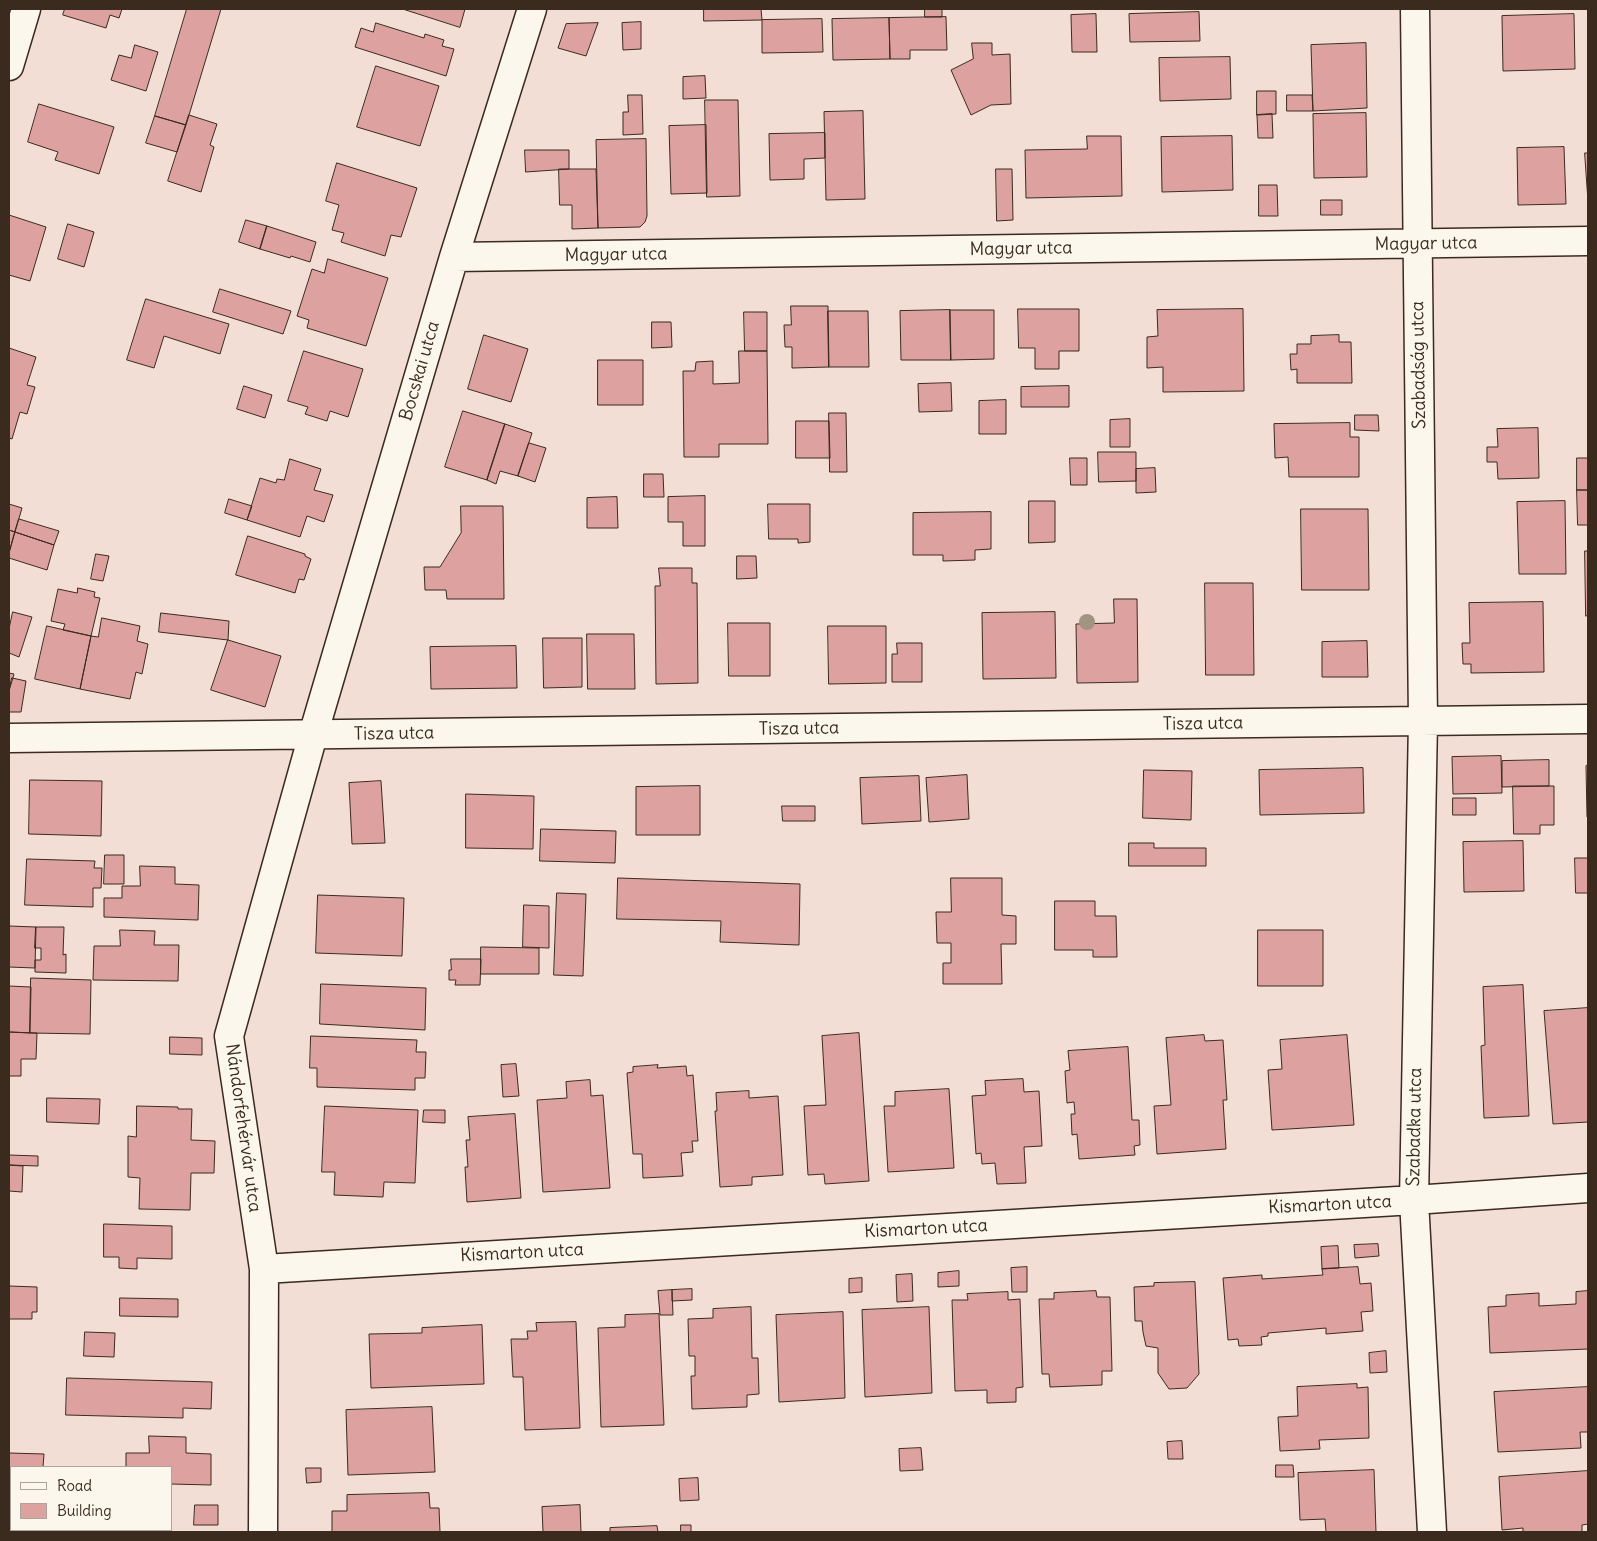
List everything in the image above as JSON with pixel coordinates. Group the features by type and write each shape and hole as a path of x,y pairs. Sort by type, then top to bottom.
{"street":[{"path":"9,66 26,9"},
{"name":"Bocskai utca","path":"313,735 454,257 532,9"},
{"name":"Szabadság utca","path":"1415,9 1423,721"},
{"name":"Magyar utca","path":"454,257 1588,241"},
{"name":"Tisza utca","path":"11,744 313,735 1588,719"},
{"name":"Szabadka utca","path":"1423,721 1414,1200 1432,1532"},
{"name":"Nándorfehérvár utca","path":"263,1532 264,1269 229,1036 313,735"},
{"name":"Kismarton utca","path":"264,1269 1588,1188"}],"building":[{"path":"65,9 122,9 119,18 110,15 106,28 63,15"},
{"path":"187,9 221,9 186,125 155,116"},
{"path":"403,9 465,9 460,27"},
{"path":"704,9 761,9 762,20 704,21"},
{"path":"925,9 942,9 942,17 925,17"},
{"path":"1199,12 1200,41 1130,42 1129,14"},
{"path":"1096,14 1097,52 1072,52 1071,15"},
{"path":"1574,14 1575,69 1503,71 1502,16"},
{"path":"946,17 947,50 910,50 910,59 890,59 889,18"},
{"path":"889,18 890,59 833,60 832,19"},
{"path":"822,19 823,52 762,53 762,20"},
{"path":"641,22 641,49 623,50 622,23"},
{"path":"376,23 424,38 425,34 444,40 442,46 454,49 446,76 355,47 361,28 373,32"},
{"path":"598,23 586,56 558,48 566,24"},
{"path":"972,43 992,43 992,55 1010,54 1011,104 991,105 971,115 951,70 973,59"},
{"path":"1366,43 1367,108 1313,111 1311,45"},
{"path":"135,45 158,52 146,91 111,80 119,55 131,58"},
{"path":"1230,57 1231,99 1160,101 1159,58"},
{"path":"376,66 439,86 420,146 357,127"},
{"path":"705,76 706,98 683,99 683,77"},
{"path":"1257,91 1276,91 1276,114 1257,115"},
{"path":"628,95 642,95 643,134 623,135 623,112 628,112"},
{"path":"1287,95 1312,95 1313,111 1287,111"},
{"path":"705,100 738,100 740,196 707,197"},
{"path":"39,104 114,127 99,174 55,160 58,152 28,142"},
{"path":"863,111 865,199 826,200 824,112"},
{"path":"1366,113 1367,177 1314,178 1313,114"},
{"path":"1272,114 1273,138 1258,138 1257,115"},
{"path":"189,115 217,124 210,145 214,147 201,192 168,181"},
{"path":"155,116 186,125 177,152 146,143"},
{"path":"706,125 707,193 671,194 669,126"},
{"path":"825,133 825,158 804,159 804,179 770,180 769,134"},
{"path":"1087,136 1121,136 1122,196 1026,198 1025,150 1087,149"},
{"path":"1232,136 1233,190 1162,192 1161,137"},
{"path":"646,139 647,216 645,222 640,227 598,228 596,140"},
{"path":"1564,147 1566,204 1518,205 1517,148"},
{"path":"525,150 569,150 569,169 526,172"},
{"path":"1585,153 1588,153 1588,201"},
{"path":"337,163 417,188 401,237 391,235 385,256 341,242 344,233 332,230 339,205 326,201"},
{"path":"559,169 596,169 598,228 572,229 572,205 560,205"},
{"path":"996,169 1012,169 1013,220 997,221"},
{"path":"1259,185 1277,185 1278,216 1259,216"},
{"path":"1321,200 1342,200 1342,215 1321,215"},
{"path":"9,215 46,227 30,281 9,275"},
{"path":"246,220 267,226 260,249 239,242"},
{"path":"68,224 94,232 84,267 58,259"},
{"path":"267,226 316,242 310,262 260,249"},
{"path":"328,259 388,278 366,346 307,328 309,320 297,316 312,269 324,273"},
{"path":"220,289 291,311 283,334 213,312"},
{"path":"146,299 229,324 220,354 164,336 154,368 127,360"},
{"path":"791,306 828,306 829,367 792,368 792,347 785,347 784,325 791,325"},
{"path":"1018,309 1079,309 1079,351 1059,351 1059,369 1035,369 1035,348 1019,348"},
{"path":"1243,309 1244,391 1163,392 1163,367 1147,368 1147,337 1158,336 1157,310"},
{"path":"950,310 951,360 901,360 900,311"},
{"path":"950,310 994,310 994,359 951,360"},
{"path":"828,311 868,311 869,367 829,367"},
{"path":"744,312 767,312 767,351 745,351"},
{"path":"652,322 671,322 672,347 652,348"},
{"path":"484,335 528,349 511,402 468,389"},
{"path":"1339,335 1339,342 1351,342 1352,383 1297,383 1297,369 1291,370 1290,354 1297,354 1297,344 1311,344 1311,336"},
{"path":"9,348 36,357 27,385 35,387 27,414 20,412 12,439 9,438"},
{"path":"304,351 363,369 348,417 330,411 327,421 305,414 308,407 288,401"},
{"path":"739,351 767,351 768,444 719,444 719,457 684,457 683,371 695,371 696,362 713,361 713,384 739,383"},
{"path":"598,360 643,360 643,405 598,405"},
{"path":"951,383 952,411 919,412 918,384"},
{"path":"244,386 272,395 265,418 237,409"},
{"path":"1069,386 1069,407 1021,407 1021,387"},
{"path":"1006,400 1006,434 979,434 979,401"},
{"path":"463,411 505,424 487,480 445,467"},
{"path":"829,413 846,413 847,472 830,472"},
{"path":"1355,415 1378,415 1379,431 1355,430"},
{"path":"1130,419 1130,447 1110,447 1110,420"},
{"path":"796,421 829,421 830,458 796,458"},
{"path":"1350,423 1350,437 1359,437 1359,477 1289,477 1288,457 1275,458 1274,424"},
{"path":"505,424 532,433 518,476 500,471 496,484 487,480"},
{"path":"1538,428 1539,478 1498,479 1497,462 1487,462 1487,447 1498,447 1497,429"},
{"path":"529,443 546,448 535,482 518,476"},
{"path":"1098,452 1136,452 1136,481 1099,482"},
{"path":"1070,458 1087,458 1087,485 1071,485"},
{"path":"1577,458 1588,458 1588,490 1577,490"},
{"path":"290,459 321,469 314,490 333,495 324,522 307,516 300,537 247,520 260,478 276,483 277,479 284,480"},
{"path":"1155,468 1156,492 1136,493 1136,469"},
{"path":"644,474 663,474 664,497 644,497"},
{"path":"1577,490 1588,490 1588,525 1578,525"},
{"path":"705,496 705,546 683,546 683,522 668,522 668,497"},
{"path":"617,497 618,528 587,528 587,498"},
{"path":"229,499 252,506 247,520 225,513"},
{"path":"1029,501 1055,501 1055,542 1029,543"},
{"path":"1565,501 1566,574 1519,574 1517,502"},
{"path":"9,504 22,508 15,532 9,530"},
{"path":"768,504 810,504 810,542 798,543 798,539 769,539"},
{"path":"461,506 503,506 504,599 447,599 446,590 425,590 424,567 440,567 461,533"},
{"path":"1301,509 1368,509 1369,590 1302,590"},
{"path":"991,512 991,549 975,550 975,560 943,561 943,555 913,555 913,513"},
{"path":"19,519 59,531 54,545 15,532"},
{"path":"9,530 15,532 9,553"},
{"path":"15,532 54,545 47,570 9,558"},
{"path":"248,536 305,554 305,556 311,559 304,580 299,579 295,593 236,575"},
{"path":"1585,551 1588,551 1588,615 1586,616"},
{"path":"96,554 109,556 103,581 91,579"},
{"path":"737,556 756,556 757,578 737,579"},
{"path":"659,568 692,568 692,583 697,583 698,683 656,684 655,586 660,586"},
{"path":"1205,583 1253,583 1254,675 1206,675"},
{"path":"78,588 95,592 94,597 100,598 91,636 63,630 65,624 51,621 58,589 77,593"},
{"path":"1114,599 1137,599 1138,682 1077,683 1076,624 1114,623"},
{"path":"1543,602 1544,672 1471,673 1471,664 1463,664 1462,643 1470,643 1469,603"},
{"path":"13,612 32,617 19,657 9,653 9,629"},
{"path":"1055,612 1056,678 983,679 982,613"},
{"path":"161,613 229,621 228,640 159,632"},
{"path":"102,618 140,626 137,641 148,644 142,674 136,672 130,699 80,689 91,636 98,637"},
{"path":"728,623 770,623 770,676 729,676"},
{"path":"47,626 91,636 80,689 35,679"},
{"path":"828,626 886,626 886,683 829,684"},
{"path":"587,634 634,634 635,689 588,689"},
{"path":"543,638 582,638 582,687 544,688"},
{"path":"228,640 281,656 265,707 211,690"},
{"path":"1367,641 1368,677 1322,677 1322,642"},
{"path":"897,643 922,643 922,682 892,682 892,654 897,654"},
{"path":"516,646 517,688 431,689 430,647"},
{"path":"9,673 14,674 9,691"},
{"path":"12,678 26,681 21,712 9,712 9,691"},
{"path":"1501,756 1502,793 1453,794 1452,757"},
{"path":"1549,760 1549,786 1502,787 1502,761"},
{"path":"1588,765 1588,817 1587,817 1586,766"},
{"path":"1363,768 1364,813 1260,815 1259,770"},
{"path":"1144,770 1192,771 1191,820 1143,818"},
{"path":"967,775 969,819 929,822 926,778"},
{"path":"919,776 921,821 862,824 860,778"},
{"path":"30,780 102,781 101,836 29,834"},
{"path":"381,781 385,843 352,844 349,783"},
{"path":"700,786 700,835 636,835 636,787"},
{"path":"1513,786 1554,786 1554,825 1540,825 1540,834 1514,834"},
{"path":"466,794 534,796 533,849 466,848"},
{"path":"1453,798 1476,798 1476,815 1453,815"},
{"path":"782,806 815,806 815,821 783,821"},
{"path":"541,829 616,831 615,863 540,861"},
{"path":"1523,841 1524,891 1464,892 1463,842"},
{"path":"1129,843 1154,843 1154,848 1206,848 1206,866 1129,866"},
{"path":"105,855 124,855 124,884 104,884"},
{"path":"1575,858 1588,858 1588,893 1576,893"},
{"path":"27,859 95,861 94,868 102,868 101,888 93,888 93,907 25,905"},
{"path":"140,866 175,867 175,884 199,885 198,920 104,917 104,898 122,898 122,886 140,886"},
{"path":"618,878 800,884 799,945 720,942 721,921 617,919"},
{"path":"951,878 1002,878 1002,915 1016,916 1016,944 1001,944 1002,984 943,984 943,963 951,963 951,943 937,943 936,912 951,912"},
{"path":"557,893 586,894 583,976 554,975"},
{"path":"318,895 404,898 402,956 316,953"},
{"path":"1055,901 1095,901 1095,916 1116,916 1117,957 1093,957 1093,950 1055,950"},
{"path":"524,905 549,906 549,948 523,947"},
{"path":"9,926 36,927 35,968 9,967"},
{"path":"36,927 64,927 63,955 66,954 66,973 35,972 35,960 41,960 41,948 35,948"},
{"path":"120,930 155,931 154,945 179,945 178,981 93,980 94,946 120,946"},
{"path":"1258,930 1323,930 1323,986 1258,986"},
{"path":"481,947 539,948 539,974 481,974"},
{"path":"451,959 481,959 480,985 455,985 456,980 449,980"},
{"path":"31,978 91,980 90,1034 30,1033"},
{"path":"321,984 426,988 425,1030 320,1024"},
{"path":"1523,985 1529,1116 1484,1118 1481,1046 1485,1045 1483,987"},
{"path":"9,986 31,987 30,1033 9,1032"},
{"path":"1588,1008 1588,1122 1553,1124 1544,1011"},
{"path":"9,1032 37,1033 36,1059 21,1059 21,1076 9,1076"},
{"path":"859,1033 869,1181 825,1184 824,1174 808,1175 804,1106 826,1105 822,1036"},
{"path":"1204,1035 1205,1041 1223,1040 1227,1100 1223,1100 1226,1149 1157,1154 1154,1106 1171,1105 1166,1038"},
{"path":"1347,1035 1354,1125 1272,1130 1268,1070 1282,1069 1280,1040"},
{"path":"311,1036 417,1040 416,1052 426,1052 425,1078 415,1078 415,1090 317,1087 317,1068 310,1068"},
{"path":"170,1037 202,1038 202,1055 170,1054"},
{"path":"1128,1047 1132,1120 1139,1120 1140,1145 1134,1146 1135,1155 1079,1159 1077,1134 1072,1135 1071,1114 1075,1114 1074,1102 1067,1103 1065,1071 1070,1070 1068,1051"},
{"path":"516,1064 519,1096 503,1097 501,1065"},
{"path":"658,1065 657,1068 686,1066 687,1076 693,1075 698,1141 692,1141 693,1152 681,1153 683,1176 643,1178 642,1154 633,1154 627,1073 633,1072 633,1067"},
{"path":"1023,1079 1024,1092 1039,1091 1042,1146 1024,1147 1026,1183 997,1184 995,1163 982,1164 981,1153 976,1154 972,1096 986,1095 985,1081"},
{"path":"590,1080 591,1096 603,1095 610,1188 543,1192 537,1100 567,1098 566,1082"},
{"path":"949,1089 954,1168 888,1172 884,1106 895,1106 895,1092"},
{"path":"749,1091 749,1098 778,1096 783,1175 752,1177 752,1185 720,1187 715,1111 717,1111 716,1093"},
{"path":"47,1098 100,1099 99,1124 47,1122"},
{"path":"137,1106 192,1109 191,1140 215,1141 214,1173 191,1173 190,1210 139,1209 140,1178 128,1177 128,1136 136,1137"},
{"path":"325,1106 418,1110 415,1183 384,1182 383,1197 334,1195 335,1172 322,1172"},
{"path":"424,1110 445,1110 445,1123 423,1122"},
{"path":"515,1114 521,1198 467,1202 465,1167 468,1167 466,1140 470,1140 468,1117"},
{"path":"9,1155 38,1156 38,1166 9,1165"},
{"path":"9,1165 23,1166 22,1192 9,1191"},
{"path":"104,1224 172,1226 172,1259 137,1258 137,1269 119,1268 119,1257 104,1257"},
{"path":"1378,1244 1379,1256 1355,1258 1354,1245"},
{"path":"1338,1246 1339,1268 1322,1269 1321,1247"},
{"path":"1027,1267 1027,1292 1012,1292 1011,1268"},
{"path":"1358,1267 1360,1284 1371,1283 1373,1311 1361,1312 1363,1331 1326,1334 1326,1328 1268,1333 1268,1336 1261,1337 1262,1345 1239,1346 1238,1339 1228,1340 1223,1278 1262,1275 1262,1279 1323,1275 1322,1269"},
{"path":"959,1271 959,1286 938,1287 938,1273"},
{"path":"912,1274 913,1301 897,1302 896,1275"},
{"path":"862,1278 862,1292 849,1293 849,1279"},
{"path":"1195,1282 1199,1374 1187,1388 1169,1389 1158,1373 1158,1348 1146,1346 1142,1321 1135,1321 1134,1287 1154,1286 1154,1283"},
{"path":"9,1286 37,1287 37,1312 32,1312 32,1319 9,1319"},
{"path":"692,1289 692,1300 672,1301 672,1290"},
{"path":"672,1290 673,1315 660,1315 658,1291"},
{"path":"1096,1291 1097,1297 1110,1297 1112,1371 1102,1371 1102,1385 1050,1387 1049,1374 1042,1374 1039,1299 1054,1299 1054,1293"},
{"path":"1588,1291 1588,1349 1490,1353 1488,1307 1506,1306 1506,1295 1539,1293 1539,1306 1576,1304 1576,1292"},
{"path":"1008,1292 1008,1300 1020,1299 1023,1387 1016,1388 1016,1402 987,1403 987,1390 955,1391 952,1300 968,1300 967,1294"},
{"path":"120,1298 178,1299 178,1317 120,1316"},
{"path":"751,1307 752,1358 758,1358 759,1394 747,1395 747,1407 692,1409 691,1376 695,1376 695,1356 689,1356 688,1319 713,1318 713,1309"},
{"path":"929,1307 932,1393 865,1397 862,1310"},
{"path":"843,1312 845,1398 779,1402 776,1315"},
{"path":"659,1314 664,1425 601,1427 598,1328 625,1327 625,1315"},
{"path":"576,1322 580,1428 525,1430 523,1377 513,1377 511,1339 528,1339 527,1331 537,1331 536,1323"},
{"path":"482,1325 484,1384 371,1388 369,1334 422,1333 422,1328"},
{"path":"85,1332 115,1333 114,1357 84,1356"},
{"path":"1386,1351 1387,1372 1370,1373 1369,1353"},
{"path":"67,1378 212,1382 211,1409 183,1408 183,1418 66,1415"},
{"path":"1357,1384 1357,1388 1368,1387 1369,1438 1319,1440 1320,1449 1280,1451 1278,1417 1298,1416 1297,1387"},
{"path":"1588,1387 1588,1432 1580,1432 1581,1448 1498,1452 1494,1392"},
{"path":"432,1407 435,1472 348,1475 346,1410"},
{"path":"149,1436 186,1437 186,1453 211,1454 211,1485 172,1484 172,1466 126,1466 126,1453 149,1453"},
{"path":"1182,1441 1183,1459 1168,1459 1167,1442"},
{"path":"921,1448 923,1470 900,1471 899,1449"},
{"path":"9,1453 44,1454 43,1466 10,1466 9,1476"},
{"path":"1276,1465 1293,1465 1294,1477 1276,1477"},
{"path":"306,1468 321,1468 321,1482 307,1483"},
{"path":"1374,1470 1376,1532 1326,1532 1325,1519 1300,1520 1298,1473"},
{"path":"1588,1471 1588,1524 1582,1525 1582,1532 1523,1532 1523,1528 1502,1530 1499,1477"},
{"path":"698,1478 699,1500 680,1501 679,1479"},
{"path":"429,1493 430,1508 439,1508 440,1532 332,1532 332,1511 347,1511 347,1495"},
{"path":"195,1505 218,1505 218,1525 194,1525"},
{"path":"580,1505 581,1532 543,1532 542,1507"},
{"path":"681,1525 691,1525 691,1532 681,1532"},
{"path":"657,1526 658,1532 610,1532 610,1528"},
{"path":"81,1531 154,1531 154,1532"}]}
